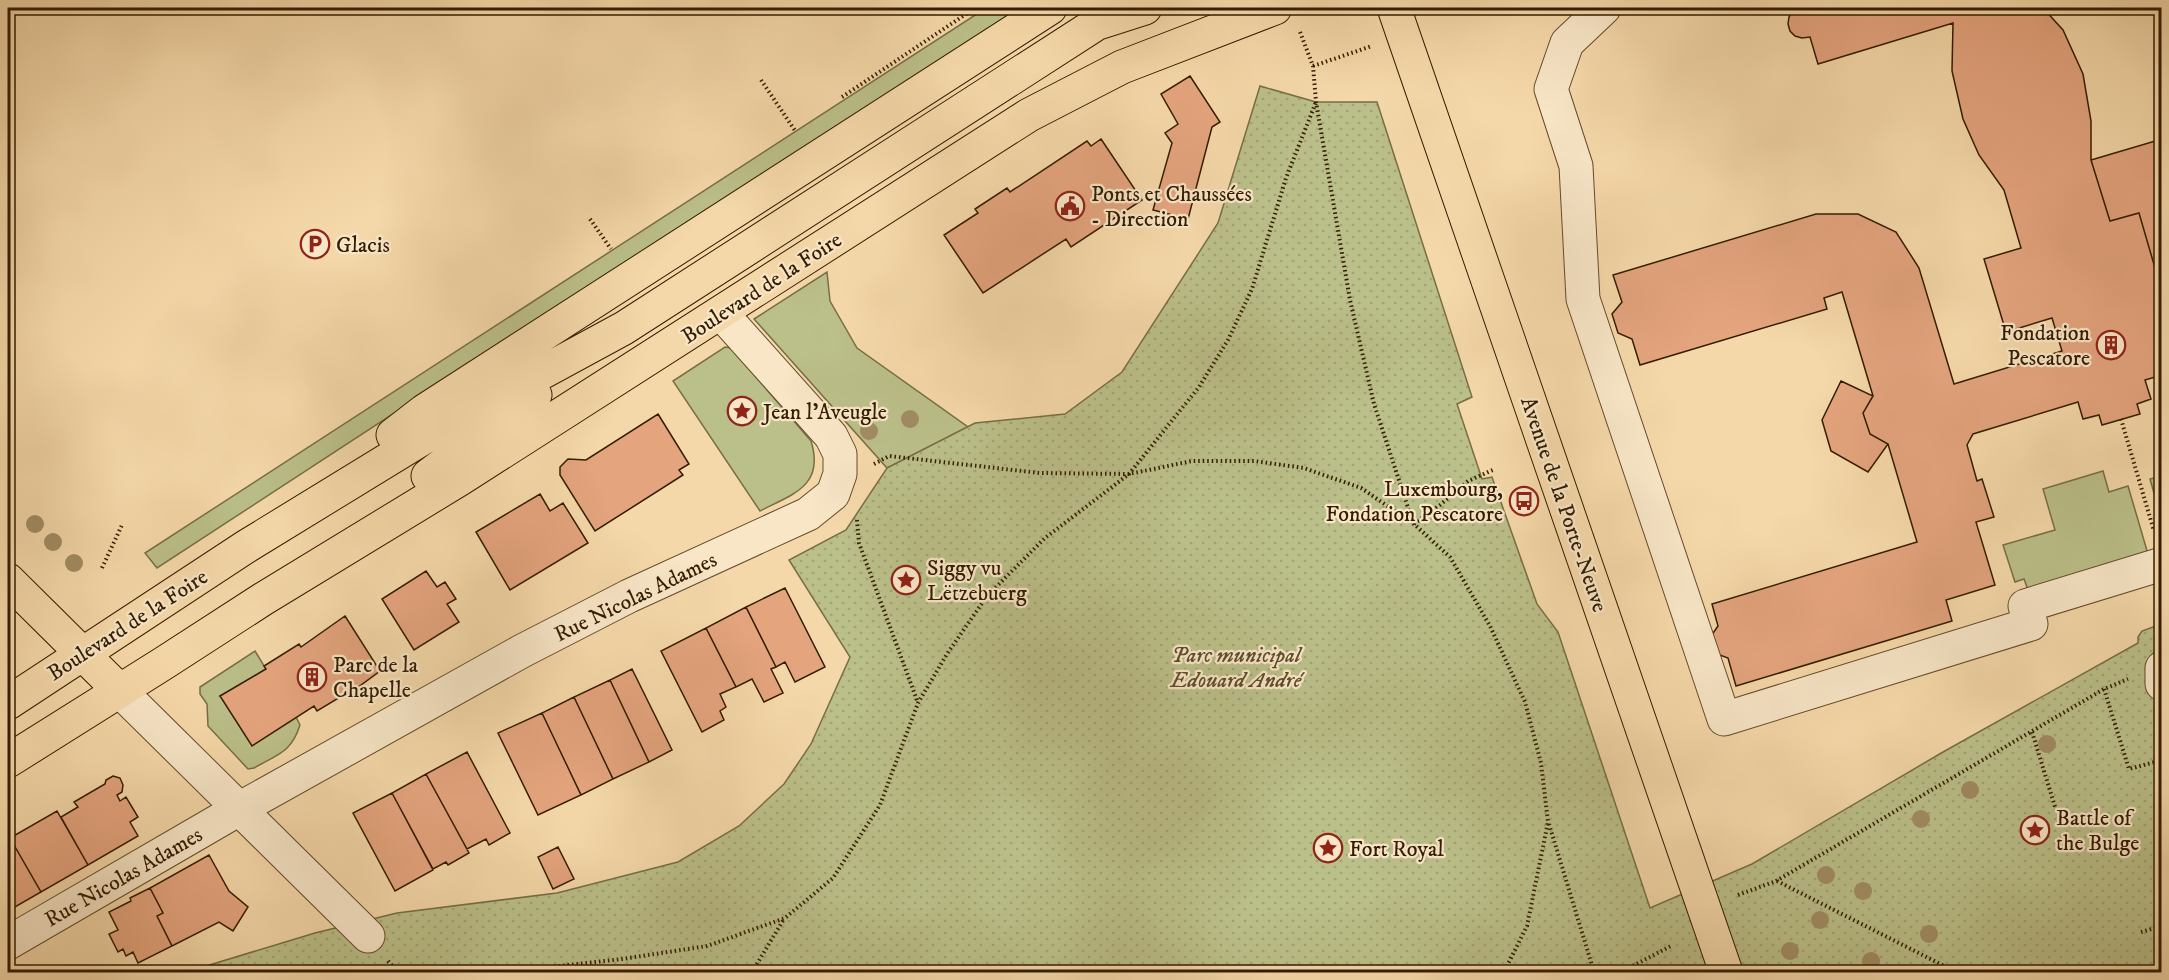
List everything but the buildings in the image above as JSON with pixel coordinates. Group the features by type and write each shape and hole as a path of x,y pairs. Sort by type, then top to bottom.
{"main road":[{"name":"Boulevard de la Foire","path":"247,546 424,411 1050,8"},
{"name":"Boulevard de la Foire","path":"263,599 624,328 1106,16 1145,8"},
{"name":"Boulevard de la Foire","path":"8,760 263,599 460,480 929,177 1029,115 1122,67 1286,15"},
{"name":"Avenue de la Porte-Neuve","path":"1402,17 1726,972"},
{"name":"Boulevard de la Foire","path":"8,703 247,546 438,429 624,328"},
{"path":"8,580 120,691"}],"street":[{"path":"1604,8 1567,43 1551,88 1576,166 1583,299 1724,718 2031,624 2025,606 2161,553"},
{"path":"721,313 831,436 840,454 846,475"},
{"name":"Rue Nicolas Adames","path":"8,942 239,809 522,651 629,596 807,514 833,494 846,475"},
{"path":"2161,669 2162,684"},
{"path":"120,691 368,936"}],"path":[{"path":"833,104 975,8"},
{"path":"1286,15 1313,66 1316,102 1352,312 1374,404 1413,524"},
{"path":"1313,66 1402,17"},
{"path":"761,80 800,138"},
{"path":"752,972 785,918 833,878 880,805 918,703 947,654 987,596 1045,538 1129,474 1199,387 1228,340 1252,289 1286,178 1316,102"},
{"path":"590,219 615,255"},
{"path":"2121,419 2161,553"},
{"path":"918,703 859,543 846,475 889,456 1041,473 1129,474 1192,461 1254,461 1304,468 1361,488 1413,524 1450,557 1490,626 1525,702 1540,763 1548,822 1594,972"},
{"path":"1413,524 1468,481 1495,470"},
{"path":"102,568 122,525"},
{"path":"1738,895 1776,881 2104,688 2161,669"},
{"path":"2104,688 2129,769 2155,762 2162,784"},
{"path":"2032,732 2055,810"},
{"path":"1504,972 1527,926 1548,822"},
{"path":"1776,881 1956,972"},
{"path":"505,972 622,959 707,946 785,918"},
{"path":"2141,932 2162,926"},
{"path":"1621,972 1671,946"},
{"path":"2157,972 2162,971"}],"green space":[{"path":"986,8 1021,8 621,265 157,568 145,553"},
{"name":"Parc municipal Edouard André","path":"1260,86 1316,102 1377,102 1472,397 1457,404 1482,479 1492,477 1537,604 1558,632 1650,908 1752,864 1943,752 2138,643 2138,637 2142,631 2161,624 2161,972 193,972 315,933 397,913 557,893 678,862 739,826 784,784 811,744 850,657 789,560 846,530 887,468 975,423 1065,414 1122,372 1218,223"},
{"path":"827,272 830,301 857,348 968,427 887,468 754,319"},
{"path":"725,347 731,348 811,441 814,469 810,478 794,493 760,511 673,381"},
{"path":"2103,471 2109,492 2128,486 2148,554 2028,590 2024,579 2015,582 2003,545 2055,530 2043,489"},
{"path":"2162,476 2161,518 2150,479"},
{"path":"255,651 266,669 220,696 296,717 300,725 292,742 283,752 248,769 208,726 207,704 200,694 200,687"}],"place":[{"name":"Ponts et Chaussées - Direction","path":"1070,206"},
{"name":"Glacis","path":"315,244"},
{"name":"Fondation Pescatore","path":"2111,345"},
{"name":"Jean l'Aveugle","path":"742,411"},
{"name":"Luxembourg, Fondation Pescatore","path":"1524,501"},
{"name":"Siggy vu Lëtzebuerg","path":"906,580"},
{"name":"Parc de la Chapelle","path":"312,677"},
{"name":"Battle of the Bulge","path":"2035,830"},
{"name":"Fort Royal","path":"1328,848"}]}
